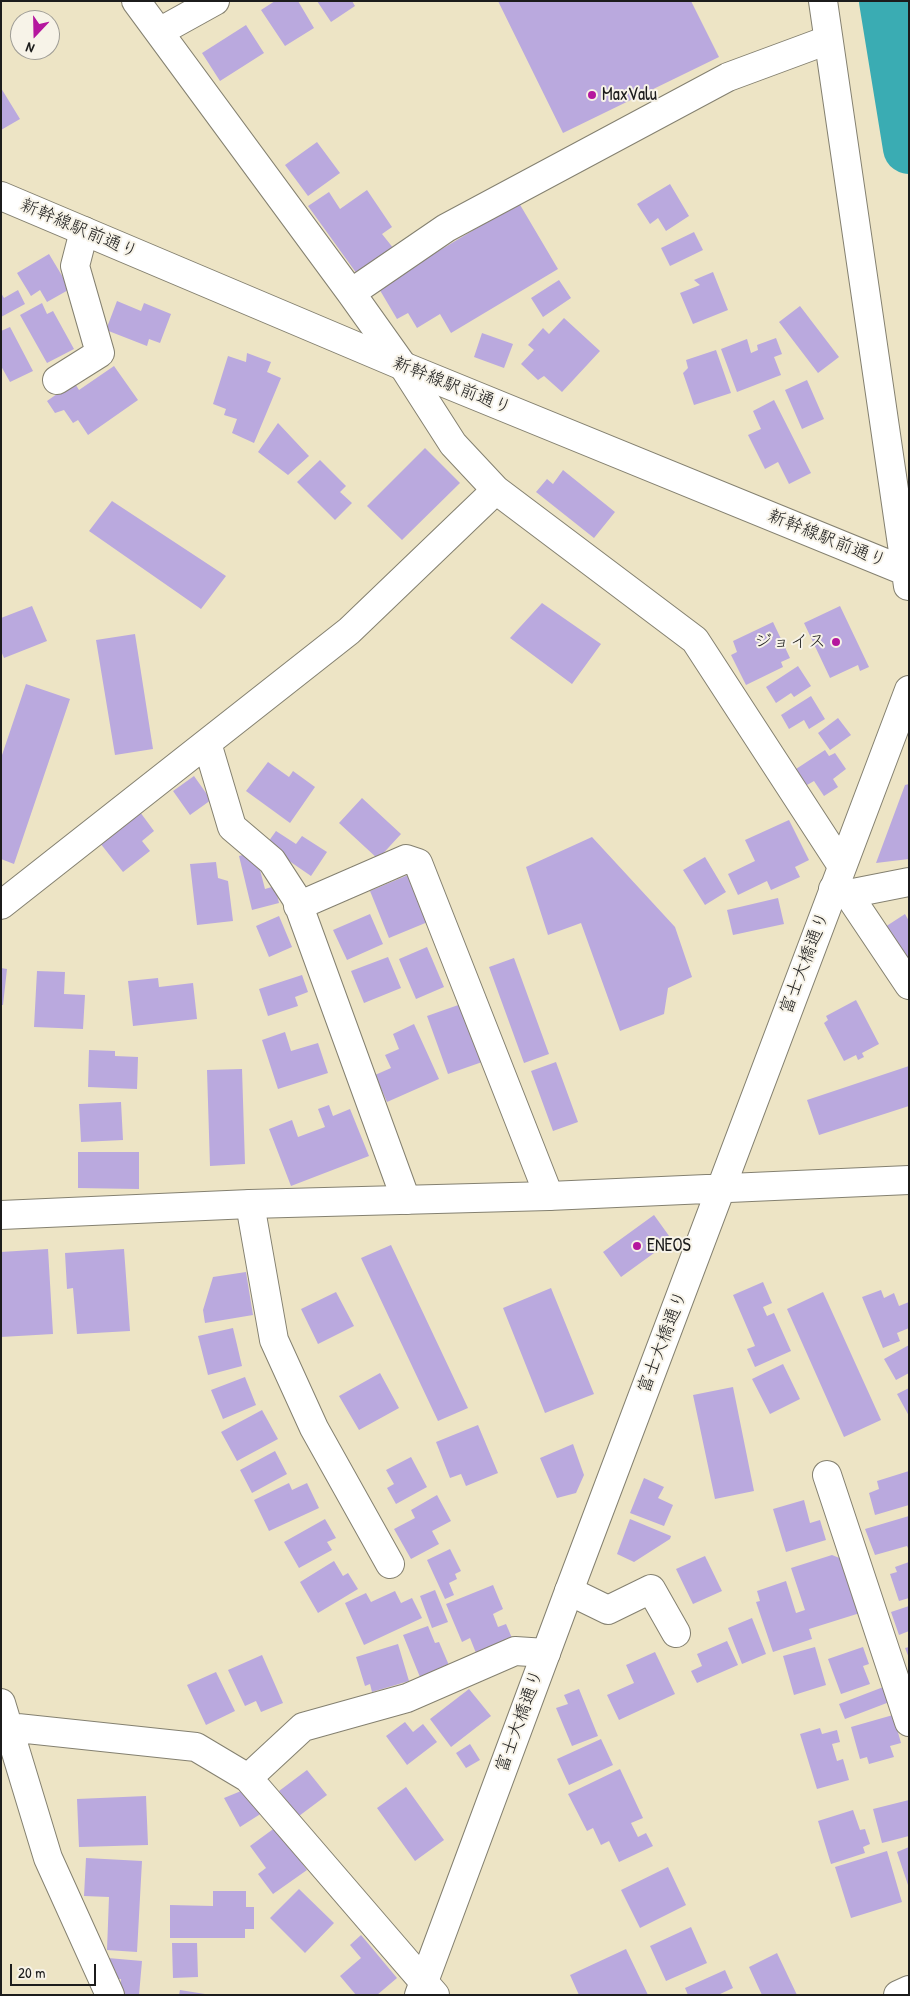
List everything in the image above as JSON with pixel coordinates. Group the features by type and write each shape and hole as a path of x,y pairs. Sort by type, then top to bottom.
{"street":[{"path":"136,1 351,293 453,444 496,490 695,640 841,883 909,985"},
{"path":"159,32 215,1"},
{"path":"823,1 907,580"},
{"path":"351,293 446,228 728,77 828,40"},
{"name":"新幹線駅前通り","path":"1,196 907,580"},
{"path":"57,380 100,353 75,266 84,231"},
{"path":"1,905 350,631 496,490"},
{"name":"富士大橋通り","path":"426,1990 569,1591 721,1188 841,883 909,690"},
{"path":"208,743 232,827 272,860 298,906 406,1200"},
{"path":"298,906 406,859 418,863 549,1196"},
{"path":"841,883 909,882"},
{"path":"1,1215 250,1204 549,1196 909,1180"},
{"path":"250,1204 274,1340 314,1428 390,1564"},
{"path":"827,1475 909,1722"},
{"path":"569,1591 608,1610 651,1589 676,1633"},
{"path":"248,1778 303,1727 407,1698 515,1651 546,1653"},
{"path":"110,1995 48,1858 3,1719 196,1748 248,1778 426,1990"},
{"path":"898,1995 909,1990"}],"building":[{"path":"275,1 298,1 314,28 285,46 261,10"},
{"path":"317,1 352,1 355,6 331,22"},
{"name":"MaxValu","path":"498,1 691,1 719,57 563,133"},
{"path":"246,25 264,53 220,81 202,53"},
{"path":"1,88 20,119 1,130"},
{"path":"317,142 340,173 308,196 285,165"},
{"path":"670,184 689,216 666,231 658,218 650,224 637,204"},
{"path":"367,190 392,227 382,234 394,249 357,274 308,206 329,192 340,209"},
{"path":"519,203 558,269 451,333 440,314 417,328 408,313 397,319 378,287"},
{"path":"694,232 703,250 670,266 661,248"},
{"path":"49,254 70,289 47,302 40,290 31,296 17,273"},
{"path":"713,272 728,310 693,324 680,293 700,285 694,280"},
{"path":"559,280 571,298 543,317 531,298"},
{"path":"18,290 25,304 1,317 1,293 4,298"},
{"path":"117,301 141,311 144,303 171,314 160,343 149,339 147,346 106,330"},
{"path":"42,303 47,314 53,311 74,349 47,363 20,315"},
{"path":"800,306 839,357 818,373 779,322"},
{"path":"564,318 600,351 562,392 544,376 538,380 521,364 534,350 528,345 543,328 549,334"},
{"path":"10,327 33,371 10,382 1,366 1,331"},
{"path":"482,333 513,344 504,368 474,357"},
{"path":"776,338 782,354 774,357 781,375 737,392 721,349 747,339 751,353 758,350 757,345"},
{"path":"716,350 731,393 694,405 683,373 688,368 686,360"},
{"path":"247,353 271,362 267,372 281,378 254,443 232,433 237,419 224,415 226,409 213,404 228,356 246,362"},
{"path":"114,366 138,400 88,435 78,420 73,423 64,410 55,413 47,401 74,382 79,390"},
{"path":"807,380 824,419 802,429 785,390"},
{"path":"774,400 811,473 789,484 778,462 765,469 748,435 761,429 753,411"},
{"path":"278,423 309,456 288,475 258,452"},
{"path":"425,448 460,483 402,540 367,506"},
{"path":"320,460 346,486 340,492 352,503 335,520 297,482"},
{"path":"563,470 615,512 594,538 536,492 547,479 553,484"},
{"path":"112,501 226,576 201,609 89,531"},
{"path":"542,603 601,644 572,684 510,638"},
{"path":"32,606 47,641 4,658 1,651 1,618"},
{"path":"840,606 869,667 860,671 858,665 830,678 804,623"},
{"path":"773,622 790,658 781,662 783,667 746,685 731,655 737,652 733,641"},
{"path":"135,634 153,749 115,755 96,640"},
{"path":"798,666 811,686 794,697 791,693 776,703 766,687"},
{"path":"26,684 70,699 14,864 1,859 1,758"},
{"path":"811,696 825,719 809,729 804,720 789,729 781,715"},
{"path":"838,718 851,735 830,750 818,733"},
{"path":"825,750 829,756 835,753 846,769 833,779 838,787 824,796 814,781 807,785 796,769"},
{"path":"268,762 289,777 293,771 315,787 290,823 246,791"},
{"path":"194,776 211,800 190,815 173,791"},
{"path":"909,784 909,859 876,863 905,785"},
{"path":"362,798 401,834 378,859 339,823"},
{"path":"140,812 154,831 142,841 150,851 123,872 100,843"},
{"path":"789,820 809,860 795,867 800,877 771,890 767,881 738,895 728,874 755,861 745,840"},
{"path":"276,831 296,844 302,836 327,852 311,876 266,845"},
{"path":"592,837 675,927 692,977 668,988 664,1014 620,1031 581,923 548,935 526,867"},
{"path":"246,854 258,862 265,889 275,886 279,903 252,910 239,856"},
{"path":"705,857 726,892 705,905 683,870"},
{"path":"216,862 218,878 228,881 233,921 197,925 190,864"},
{"path":"415,872 435,919 389,938 370,891"},
{"path":"778,898 784,924 733,935 727,910"},
{"path":"370,914 383,944 347,960 333,930"},
{"path":"905,914 909,921 909,964 885,927"},
{"path":"279,916 292,947 269,957 256,926"},
{"path":"427,947 444,987 416,999 399,959"},
{"path":"388,957 401,988 364,1003 351,971"},
{"path":"514,958 549,1054 524,1063 489,967"},
{"path":"1,968 7,969 3,1005 1,1005"},
{"path":"37,971 65,972 64,994 85,995 83,1029 34,1027"},
{"path":"302,975 308,992 295,997 298,1006 268,1016 259,989"},
{"path":"158,978 159,987 193,983 197,1019 133,1026 128,981"},
{"path":"856,1000 879,1044 862,1053 864,1057 858,1060 856,1055 844,1061 824,1023 828,1020 826,1016"},
{"path":"464,1003 485,1061 448,1074 427,1016"},
{"path":"414,1024 439,1079 387,1102 375,1075 391,1068 385,1055 399,1049 393,1034"},
{"path":"285,1032 291,1051 318,1043 328,1073 278,1089 262,1040"},
{"path":"89,1050 115,1051 115,1056 138,1057 137,1089 88,1087"},
{"path":"556,1062 578,1122 553,1131 531,1071"},
{"path":"909,1066 909,1106 819,1135 807,1100"},
{"path":"242,1069 245,1164 210,1166 207,1070"},
{"path":"121,1102 123,1140 81,1142 79,1104"},
{"path":"329,1105 333,1116 350,1109 369,1156 291,1186 269,1129 292,1120 298,1137 325,1127 318,1109"},
{"path":"78,1152 139,1152 139,1189 78,1188"},
{"name":"ENEOS","path":"654,1215 672,1240 621,1277 603,1252"},
{"path":"391,1245 468,1408 438,1421 361,1258"},
{"path":"48,1249 53,1334 1,1337 1,1252"},
{"path":"124,1249 130,1331 77,1334 73,1288 67,1289 65,1253"},
{"path":"246,1272 253,1315 205,1323 203,1310 213,1277"},
{"path":"763,1282 772,1303 763,1307 767,1316 774,1313 791,1351 755,1367 747,1349 755,1346 733,1295"},
{"path":"551,1288 594,1394 545,1413 503,1308"},
{"path":"881,1290 884,1298 894,1293 899,1306 909,1302 909,1328 897,1333 900,1341 883,1348 862,1297"},
{"path":"336,1292 354,1326 318,1344 301,1309"},
{"path":"823,1292 881,1420 844,1437 787,1309"},
{"path":"233,1328 242,1366 208,1375 198,1336"},
{"path":"909,1345 909,1373 896,1380 884,1359"},
{"path":"783,1364 800,1399 770,1414 752,1379"},
{"path":"380,1373 399,1408 359,1430 339,1396"},
{"path":"245,1377 256,1405 223,1419 211,1390"},
{"path":"733,1387 754,1491 715,1499 693,1395"},
{"path":"909,1388 909,1416 897,1394"},
{"path":"262,1410 278,1439 237,1461 221,1432"},
{"path":"478,1425 498,1473 466,1486 461,1474 450,1478 436,1442"},
{"path":"573,1444 584,1475 576,1493 557,1498 540,1458"},
{"path":"275,1451 287,1474 252,1493 240,1470"},
{"path":"411,1457 427,1487 396,1504 387,1488 394,1484 386,1470"},
{"path":"909,1471 909,1505 875,1515 869,1493 879,1489 877,1481"},
{"path":"644,1478 664,1487 658,1498 673,1505 664,1526 630,1513"},
{"path":"289,1483 292,1490 307,1483 319,1508 269,1531 254,1500"},
{"path":"437,1495 451,1521 432,1531 439,1544 411,1559 394,1529 415,1518 411,1510"},
{"path":"804,1500 810,1523 820,1520 826,1540 786,1552 773,1509"},
{"path":"909,1516 909,1550 907,1546 875,1555 865,1529"},
{"path":"325,1519 336,1538 327,1542 332,1550 299,1568 284,1542"},
{"path":"630,1519 671,1536 670,1539 634,1562 617,1554"},
{"path":"450,1549 461,1571 455,1574 457,1579 449,1583 454,1595 445,1599 427,1560"},
{"path":"832,1555 842,1559 860,1613 809,1629 812,1639 773,1652 756,1602 760,1601 757,1591 786,1581 796,1613 805,1610 791,1568"},
{"path":"705,1556 722,1591 693,1604 676,1569"},
{"path":"334,1561 343,1576 348,1573 358,1589 318,1613 300,1582"},
{"path":"909,1562 909,1598 899,1601 890,1574 897,1572 895,1567"},
{"path":"493,1585 503,1609 493,1614 498,1627 506,1624 512,1638 476,1653 470,1638 462,1642 446,1604"},
{"path":"435,1590 448,1622 432,1628 420,1596"},
{"path":"395,1591 401,1603 412,1598 422,1618 364,1645 345,1603 366,1593 371,1602"},
{"path":"909,1606 909,1631 899,1635 891,1612"},
{"path":"752,1618 766,1654 742,1664 728,1628"},
{"path":"428,1626 435,1643 439,1642 451,1670 422,1682 403,1635"},
{"path":"727,1641 738,1665 697,1683 691,1671 702,1666 697,1654"},
{"path":"398,1644 409,1681 372,1692 370,1684 365,1686 356,1657"},
{"path":"815,1647 826,1685 794,1695 783,1656"},
{"path":"863,1647 869,1664 863,1666 870,1684 841,1694 828,1659"},
{"path":"909,1647 909,1658 905,1648"},
{"path":"655,1652 675,1694 619,1720 607,1695 634,1683 626,1665"},
{"path":"262,1655 283,1703 261,1712 256,1701 245,1706 228,1670"},
{"path":"216,1672 235,1711 206,1725 187,1685"},
{"path":"886,1686 892,1701 845,1719 839,1704"},
{"path":"469,1689 491,1716 451,1747 430,1719"},
{"path":"579,1689 598,1736 572,1746 556,1708 568,1704 564,1695"},
{"path":"893,1715 901,1743 890,1746 894,1757 869,1764 867,1757 860,1759 851,1727"},
{"path":"405,1722 413,1732 423,1724 437,1742 407,1765 386,1736"},
{"path":"820,1728 822,1734 837,1730 840,1742 832,1744 837,1761 843,1759 849,1780 817,1789 800,1734"},
{"path":"601,1739 613,1765 569,1785 557,1759"},
{"path":"470,1744 480,1760 466,1768 456,1753"},
{"path":"620,1769 643,1818 631,1823 638,1837 646,1833 653,1846 619,1862 609,1841 601,1845 593,1828 587,1831 568,1794"},
{"path":"307,1770 327,1795 299,1816 279,1791"},
{"path":"406,1787 444,1840 415,1861 377,1808"},
{"path":"246,1789 262,1813 240,1827 224,1798"},
{"path":"146,1796 148,1845 79,1847 77,1799"},
{"path":"909,1800 909,1836 882,1843 873,1809"},
{"path":"853,1810 860,1830 865,1829 870,1844 863,1847 865,1853 831,1864 818,1821"},
{"path":"276,1827 307,1870 273,1894 258,1874 266,1868 250,1846"},
{"path":"909,1847 909,1885 908,1885 897,1852"},
{"path":"887,1851 902,1902 851,1918 835,1867"},
{"path":"86,1858 142,1861 137,1952 107,1950 109,1897 84,1896"},
{"path":"668,1867 686,1905 640,1928 621,1890"},
{"path":"299,1889 334,1923 305,1953 270,1918"},
{"path":"213,1891 246,1891 246,1907 254,1907 254,1929 245,1929 245,1938 170,1938 170,1905 213,1906"},
{"path":"691,1927 707,1963 666,1981 650,1946"},
{"path":"361,1935 397,1978 377,1995 356,1995 340,1976 361,1958 350,1945"},
{"path":"172,1943 197,1943 198,1977 173,1978"},
{"path":"626,1949 648,1995 579,1995 570,1975"},
{"path":"777,1953 797,1995 762,1995 749,1967"},
{"path":"108,1958 142,1961 139,1995 120,1995 121,1979 115,1979 116,1971 107,1970"},
{"path":"725,1970 733,1988 718,1995 688,1995 685,1988"},
{"path":"180,1990 205,1994 205,1995 179,1995"}],"waterway":[{"path":"885,1 909,148"}],"place":[{"name":"MaxValu","path":"592,95"},
{"name":"ジョイス","path":"836,642"},
{"name":"ENEOS","path":"637,1246"}]}
